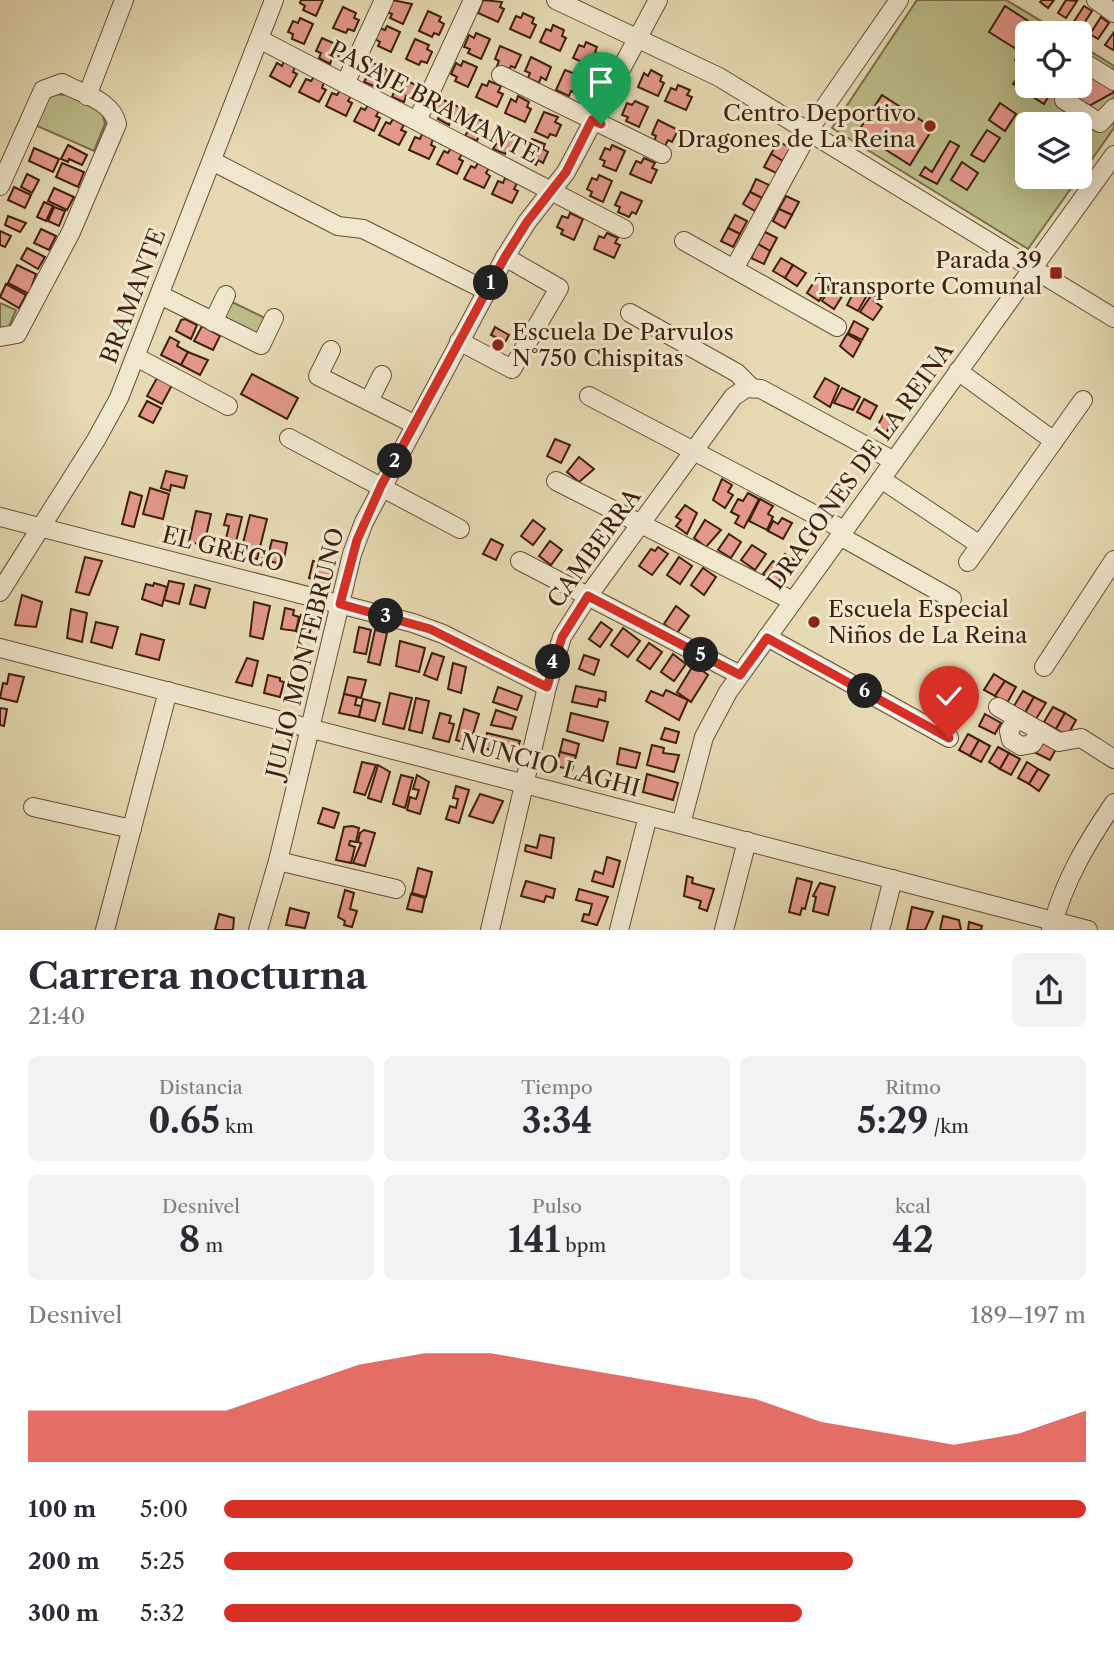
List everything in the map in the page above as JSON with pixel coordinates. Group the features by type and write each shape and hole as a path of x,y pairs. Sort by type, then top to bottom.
{"street":[{"path":"87,96 124,0"},
{"name":"BRAMANTE","path":"0,592 108,419 160,295 274,0"},
{"path":"345,84 384,0"},
{"path":"417,121 473,0"},
{"path":"556,0 719,77 1114,318"},
{"name":"JULIO MONTEBRUNO","path":"258,929 278,861 357,540 381,486 505,257 574,158 658,0"},
{"path":"734,270 809,132 899,0"},
{"path":"1096,0 1114,13"},
{"name":"PASAJE BRAMANTE","path":"259,38 624,229"},
{"path":"1092,67 1114,81"},
{"path":"501,75 662,154"},
{"path":"0,186 43,90 62,83 104,103 114,113 117,124 71,232 17,334 0,337"},
{"path":"1064,100 1100,123 1114,108"},
{"name":"DRAGONES DE LA REINA","path":"681,824 705,737 720,705 1114,155"},
{"path":"212,161 343,229 363,229 486,292"},
{"path":"684,242 837,327"},
{"path":"459,341 512,369 559,288 505,257"},
{"path":"160,295 261,345 274,318"},
{"path":"213,321 226,295"},
{"path":"630,313 742,376 751,387 761,389 894,461"},
{"path":"331,349 318,376 414,424"},
{"path":"135,357 228,406"},
{"path":"958,371 1054,441"},
{"path":"369,401 382,375"},
{"name":"CAMBERRA","path":"490,929 547,687 562,637 588,596 736,393 751,387"},
{"path":"589,396 842,533 952,599"},
{"path":"968,562 1083,400"},
{"path":"289,438 460,529"},
{"path":"881,479 980,545"},
{"path":"556,481 793,601"},
{"name":"EL GRECO","path":"0,517 430,629 547,687"},
{"path":"1044,667 1114,560"},
{"path":"520,561 740,675"},
{"path":"767,638 949,738"},
{"name":"NUNCIO LAGHI","path":"0,648 892,879 1053,925 1088,929"},
{"path":"106,929 168,691"},
{"path":"999,707 1059,742 1081,738 1114,759"},
{"path":"1053,925 1075,862 1114,803"},
{"path":"33,807 132,829"},
{"path":"619,929 649,816"},
{"path":"724,929 747,841"},
{"path":"278,861 397,890"},
{"path":"880,929 892,879"}],"green space":[{"name":"Centro Deportivo Dragones de La Reina","path":"917,0 1006,0 1041,21 1015,21 1015,98 1092,98 1092,52 1114,66 1114,128 1092,159 1092,112 1015,112 1015,189 1070,189 1028,249 832,128"},
{"path":"50,94 72,95 102,112 105,124 94,151 35,125"},
{"path":"230,301 267,319 257,339 220,321"},
{"path":"0,303 16,310 8,329 0,329"}],"building":[{"path":"301,0 323,0 316,16 303,10 305,6 300,3"},
{"path":"392,0 412,4 403,24 390,18 392,14 387,12"},
{"path":"483,0 502,2 500,7 504,9 498,22 478,13"},
{"path":"1054,0 1048,8 1040,2"},
{"path":"1066,0 1077,1 1066,18 1058,13"},
{"path":"1005,6 1028,21 1015,21 1015,48 989,32"},
{"path":"1084,6 1092,11 1086,21 1074,21"},
{"path":"343,7 356,13 354,18 359,20 354,31 348,29 346,33 333,28"},
{"path":"428,11 441,17 439,21 444,24 439,35 434,33 432,37 419,31"},
{"path":"523,13 534,18 532,23 536,25 530,38 510,29 516,16 521,18"},
{"path":"1101,17 1109,23 1098,39 1092,35"},
{"path":"300,18 313,24 304,44 292,39 293,34 288,32 293,21 298,23"},
{"path":"553,25 564,30 562,36 566,38 560,51 540,42 546,29 551,31"},
{"path":"387,26 400,32 391,52 378,46 380,42 375,39 379,28 385,30"},
{"path":"1114,32 1114,49 1113,50 1105,45"},
{"path":"476,33 490,39 481,59 468,53 470,49 464,47 469,35 474,38"},
{"path":"322,38 342,47 337,60 332,58 330,64 319,58 321,53 316,51"},
{"path":"415,39 429,45 427,49 432,52 427,63 421,61 419,65 406,59"},
{"path":"586,42 597,47 595,52 599,54 593,67 573,58 579,45 584,47"},
{"path":"500,46 521,55 515,68 511,66 508,71 497,66 499,61 495,59"},
{"path":"531,57 551,67 546,80 541,77 539,83 528,78 530,73 525,71"},
{"path":"284,61 295,67 293,72 297,74 290,87 270,76 277,63 282,66"},
{"path":"368,61 388,70 382,83 378,81 376,87 364,82 367,76 362,74"},
{"path":"463,61 477,67 468,87 455,81 457,77 451,74 456,63 461,66"},
{"path":"565,70 578,75 576,80 582,83 577,94 571,91 569,96 556,90"},
{"path":"651,70 662,76 660,81 664,83 658,96 638,87 644,73 648,76"},
{"path":"396,76 416,85 410,98 406,96 404,102 392,97 394,92 390,89"},
{"path":"1092,76 1114,90 1114,92 1087,107 1073,98 1092,98"},
{"path":"314,77 324,82 322,88 326,90 319,102 299,92 306,79 311,81"},
{"path":"489,81 501,86 498,92 503,94 497,107 476,97 482,84 487,86"},
{"path":"678,85 690,90 687,95 692,97 686,110 665,101 671,88 676,90"},
{"path":"340,90 351,96 348,101 352,103 346,116 326,106 332,93 337,95"},
{"path":"882,95 933,128 910,165 858,132"},
{"path":"518,96 529,102 527,107 531,109 525,122 505,113 511,99 516,102"},
{"path":"1035,98 1048,98 1044,104"},
{"path":"441,99 461,108 456,121 451,119 449,125 438,119 440,114 435,112"},
{"path":"635,101 648,107 639,127 626,121 628,117 622,115 627,103 632,105"},
{"path":"1000,103 1015,113 1005,131 989,120"},
{"path":"368,105 379,111 376,116 380,118 374,131 354,121 361,108 365,110"},
{"path":"544,112 558,117 555,122 561,125 556,136 550,134 548,138 535,132"},
{"path":"469,115 489,124 483,137 479,135 477,141 465,136 468,131 463,128"},
{"path":"393,119 404,125 401,130 406,132 399,145 379,135 386,122 390,124"},
{"path":"658,120 678,130 672,142 668,140 665,146 654,141 656,136 652,134"},
{"path":"497,129 517,138 511,151 507,149 505,154 493,149 496,144 491,142"},
{"path":"987,130 1000,138 984,162 971,155"},
{"path":"422,134 433,139 431,145 435,147 429,159 409,150 415,137 420,139"},
{"path":"532,139 545,144 543,149 548,152 543,163 538,160 536,165 523,159"},
{"path":"778,141 790,148 783,161 771,154"},
{"path":"950,141 959,146 937,184 920,175 925,167 932,172"},
{"path":"68,145 87,155 82,165 69,159 68,162 61,159"},
{"path":"612,145 625,151 616,171 603,166 605,161 600,159 605,148 610,150"},
{"path":"34,148 59,159 53,172 29,161"},
{"path":"451,148 462,154 459,159 463,161 457,174 437,164 444,151 448,153"},
{"path":"771,154 783,161 776,173 764,167"},
{"path":"644,158 655,163 652,168 657,170 651,183 630,174 636,161 641,163"},
{"path":"962,162 978,173 967,190 951,180"},
{"path":"62,163 84,172 78,187 56,177"},
{"path":"478,163 489,168 486,173 490,176 484,188 464,179 471,166 475,168"},
{"path":"27,174 39,180 32,193 21,187"},
{"path":"599,175 612,181 603,202 590,196 592,192 587,189 592,178 597,180"},
{"path":"505,178 517,183 514,189 518,191 512,203 492,194 498,181 503,183"},
{"path":"756,179 769,185 762,198 750,192"},
{"path":"14,187 31,195 25,208 8,200"},
{"path":"54,188 74,197 67,210 48,201"},
{"path":"621,192 642,201 636,214 632,212 629,217 618,212 620,207 615,205"},
{"path":"750,192 762,198 755,211 743,204"},
{"path":"786,196 799,202 792,215 779,209"},
{"path":"44,202 53,206 46,221 37,217"},
{"path":"54,207 65,211 59,226 48,221"},
{"path":"779,209 792,215 785,228 773,221"},
{"path":"570,213 583,219 574,240 561,234 563,230 557,227 562,216 568,218"},
{"path":"735,215 747,221 740,234 728,228"},
{"path":"8,216 26,223 20,232 5,225"},
{"path":"728,228 740,234 733,247 721,241"},
{"path":"41,229 56,236 49,250 34,243"},
{"path":"0,231 11,236 5,247 0,245"},
{"path":"765,232 777,238 770,251 758,244"},
{"path":"607,233 618,238 615,243 620,245 614,258 594,249 599,236 604,238"},
{"path":"758,244 770,251 764,264 751,258"},
{"path":"27,248 45,257 38,269 21,259"},
{"path":"781,258 793,265 785,278 773,271"},
{"path":"17,265 36,274 29,294 8,283"},
{"path":"793,265 806,273 797,286 785,278"},
{"path":"819,274 831,282 819,301 807,293"},
{"path":"834,282 846,290 834,309 822,301"},
{"path":"6,284 26,295 19,308 0,297"},
{"path":"855,290 866,297 858,311 847,305"},
{"path":"872,294 877,297 874,301 882,307 873,320 860,312"},
{"path":"185,319 197,325 191,339 176,331 181,320"},
{"path":"854,321 868,329 862,340 848,333"},
{"path":"202,326 220,336 213,350 194,341"},
{"name":"Escuela De Parvulos N°750 Chispitas","path":"495,327 509,335 497,357 489,352 497,338 491,335"},
{"path":"847,334 861,342 853,357 840,346"},
{"path":"170,337 179,342 177,346 188,352 181,365 161,355"},
{"path":"188,352 208,360 200,375 181,365"},
{"path":"252,374 298,398 287,419 241,394"},
{"path":"157,378 172,385 162,404 147,396"},
{"path":"825,378 839,386 830,407 814,397"},
{"path":"842,388 860,397 853,410 834,403"},
{"path":"864,399 877,406 870,419 857,412"},
{"path":"147,401 161,408 153,423 139,416"},
{"path":"885,412 895,417 884,437 874,432"},
{"path":"555,439 570,445 561,463 547,456"},
{"path":"579,457 594,469 579,482 567,472"},
{"path":"166,471 187,476 184,488 171,485 170,491 161,488"},
{"path":"722,479 732,485 728,492 733,495 725,508 713,500"},
{"path":"150,488 169,494 163,519 143,514"},
{"path":"130,492 142,496 134,527 122,524"},
{"path":"748,493 759,499 744,528 735,523 739,516 731,512 738,499 743,501"},
{"path":"760,499 773,506 768,514 773,517 767,530 749,521"},
{"path":"685,505 697,513 687,534 676,526 681,520 676,517"},
{"path":"196,511 211,514 204,545 189,542"},
{"path":"227,514 242,517 233,554 223,551 229,526 224,525"},
{"path":"250,515 267,519 257,559 240,555"},
{"path":"782,518 792,523 783,539 768,531 773,521 778,524"},
{"path":"533,520 545,529 533,545 521,536"},
{"path":"705,520 721,530 706,547 694,538"},
{"path":"729,534 741,542 731,558 718,550"},
{"path":"491,539 503,545 496,560 483,554"},
{"path":"272,540 287,543 283,564 262,560 264,551 269,552"},
{"path":"550,541 562,550 551,565 539,556"},
{"path":"752,545 766,554 755,570 741,560"},
{"path":"658,547 668,554 652,575 639,566 651,549 655,551"},
{"path":"785,554 794,560 784,574 779,575 782,577 777,584 763,574 773,561 776,563"},
{"path":"85,557 102,561 89,595 76,592"},
{"path":"679,557 692,566 680,584 667,575"},
{"path":"313,561 333,566 329,583 309,578"},
{"path":"703,568 716,577 704,595 691,585"},
{"path":"169,581 184,584 179,604 164,600"},
{"path":"154,583 167,587 162,606 142,599 146,584 153,586"},
{"path":"195,585 210,589 205,608 190,604"},
{"path":"22,595 42,602 36,627 15,625"},
{"path":"254,602 270,606 263,639 250,636"},
{"path":"676,606 689,616 677,633 664,624"},
{"path":"285,608 294,610 293,615 299,617 296,631 281,629"},
{"path":"71,609 87,613 82,642 67,638"},
{"path":"301,615 314,619 308,638 296,631"},
{"path":"96,622 118,627 112,648 91,642"},
{"path":"601,622 612,630 600,647 589,639"},
{"path":"359,627 371,630 366,654 354,652"},
{"path":"623,628 640,641 628,657 611,645"},
{"path":"375,630 387,633 380,665 368,662"},
{"path":"141,634 164,640 159,660 136,654"},
{"path":"400,641 425,648 419,672 396,666"},
{"path":"649,643 662,652 650,669 637,660"},
{"path":"432,653 444,657 437,680 424,675"},
{"path":"673,654 686,664 674,681 661,672"},
{"path":"584,655 599,660 594,675 579,669"},
{"path":"247,658 258,661 252,686 236,682"},
{"path":"453,663 466,667 461,693 448,689"},
{"path":"694,664 708,675 691,702 677,692"},
{"path":"9,674 24,677 17,702 0,698 3,683 7,684"},
{"path":"994,674 1005,681 995,696 984,690"},
{"path":"268,675 284,682 280,697 264,693"},
{"path":"348,677 366,680 361,698 344,694"},
{"path":"1005,681 1016,687 1007,703 995,696"},
{"path":"576,686 606,692 605,701 599,699 597,707 572,702"},
{"path":"498,687 522,696 517,710 493,702"},
{"path":"666,690 688,700 679,720 646,701 651,691 663,696"},
{"path":"1023,691 1034,697 1025,713 1014,706"},
{"path":"390,693 412,698 404,729 383,724"},
{"path":"344,694 357,697 355,705 362,706 359,717 339,713"},
{"path":"1034,697 1046,703 1036,719 1025,713"},
{"path":"416,698 429,701 422,733 409,730"},
{"path":"363,699 380,703 375,721 359,717"},
{"path":"1053,707 1065,713 1056,729 1044,722"},
{"path":"0,708 7,709 4,726 0,725"},
{"path":"464,709 479,714 470,744 456,740"},
{"path":"496,710 516,717 512,729 491,725"},
{"path":"440,713 451,716 449,723 454,724 449,742 433,738"},
{"path":"571,713 608,722 603,741 567,731"},
{"path":"1065,713 1076,720 1067,736 1056,729"},
{"path":"985,714 1001,723 995,734 979,726"},
{"path":"665,728 679,732 676,743 661,739"},
{"path":"487,733 520,741 517,749 512,748 510,755 483,748"},
{"path":"968,734 979,740 970,756 959,750"},
{"path":"563,739 579,744 576,756 560,752"},
{"path":"979,740 990,746 981,762 970,756"},
{"path":"1040,740 1056,749 1050,760 1034,752"},
{"path":"652,745 664,748 663,753 679,755 674,772 647,765"},
{"path":"998,747 1009,753 1000,769 989,762"},
{"path":"620,748 640,753 636,768 617,764"},
{"path":"560,752 576,756 572,770 556,766"},
{"path":"1009,753 1020,759 1011,775 1000,769"},
{"path":"362,762 376,765 365,795 354,792"},
{"path":"1027,762 1038,769 1029,784 1018,778"},
{"path":"378,765 390,772 381,802 368,798"},
{"path":"1038,769 1049,775 1039,791 1029,784"},
{"path":"647,774 678,783 673,800 643,792"},
{"path":"401,775 413,778 405,808 393,804"},
{"path":"417,775 429,782 420,814 407,810 410,797 416,799 419,790 413,789"},
{"path":"456,786 469,790 459,823 446,819 450,806 456,808 458,799 453,798"},
{"path":"480,794 503,801 493,823 469,816"},
{"path":"323,808 339,813 334,828 318,823"},
{"path":"344,827 359,828 356,842 350,841 349,845 355,847 351,863 336,860"},
{"path":"364,830 375,833 365,866 353,863 361,843 358,842 360,833"},
{"path":"540,835 554,838 551,858 525,851 526,845 537,848"},
{"path":"607,857 620,861 613,887 592,881 595,871 603,874"},
{"path":"418,868 432,872 426,897 412,893"},
{"path":"687,876 693,878 692,883 714,889 707,911 699,908 701,901 684,896"},
{"path":"797,878 812,882 805,909 802,908 800,915 789,912"},
{"path":"526,881 555,889 553,898 546,896 544,902 521,896"},
{"path":"820,883 835,887 828,915 813,911 816,897 813,896"},
{"path":"579,889 608,897 597,925 582,921 584,914 589,915 592,904 576,900"},
{"path":"345,890 354,893 350,909 357,911 352,927 344,925 345,921 338,917"},
{"path":"411,894 425,898 422,912 407,909"},
{"path":"912,907 933,912 925,930 907,930"},
{"path":"290,908 309,913 305,928 286,925"},
{"path":"219,914 234,918 233,930 215,930"},
{"path":"943,916 959,920 961,930 940,930"},
{"path":"969,922 982,926 981,930 968,930"}],"place":[{"name":"Centro Deportivo Dragones de La Reina","path":"930,126"},
{"name":"Parada 39 Transporte Comunal","path":"1056,273"},
{"name":"Escuela De Parvulos N°750 Chispitas","path":"498,345"},
{"name":"Escuela Especial Niños de La Reina","path":"814,622"}],"route":[{"path":"601,124 592,120 566,172 521,231 459,341 364,522 352,554 340,604 430,629 547,687 562,637 588,596 740,675 767,638 949,738"}]}
